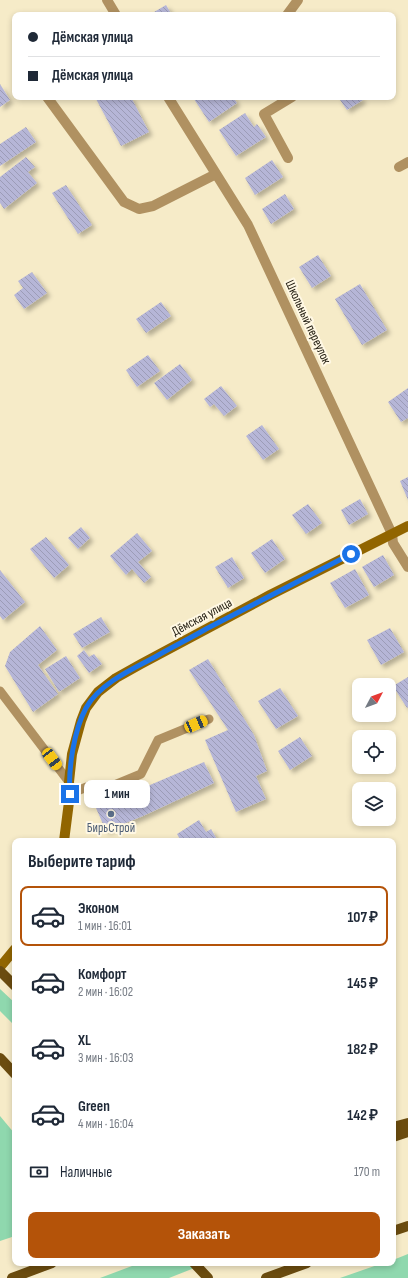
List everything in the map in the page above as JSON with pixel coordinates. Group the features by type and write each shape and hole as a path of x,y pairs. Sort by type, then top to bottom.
{"main road":[{"path":"0,971 12,983"},
{"path":"0,1058 12,1071"},
{"path":"396,1126 408,1123"},
{"path":"396,1136 408,1132"},
{"path":"396,1230 407,1226"},
{"path":"12,1278 44,1266"},
{"path":"197,1266 208,1278"},
{"path":"266,1278 299,1266"}],"street":[{"path":"107,0 114,12"},
{"path":"288,12 298,0"},
{"path":"49,100 124,202 139,209 153,206 216,174"},
{"name":"Школьный переулок","path":"170,100 248,225 392,534 393,543 408,567"},
{"path":"287,100 264,114 288,158"},
{"name":"Дёмская улица","path":"64,838 70,794 69,782 72,754 86,708 98,692 116,678 270,595 408,526"},
{"path":"0,967 12,953"}],"lane":[{"path":"0,691 69,782"},
{"path":"70,794 89,786 112,786 141,774 158,740 209,719"}],"green space":[{"path":"0,989 12,1000 12,1023 0,1011"},
{"path":"0,1116 12,1130 12,1237 0,1241"},
{"path":"408,1254 408,1278 340,1278 374,1266 396,1266 396,1259"},
{"path":"132,1266 199,1266 169,1278 100,1278"}],"building":[{"path":"166,5 170,12 154,12"},
{"path":"0,84 10,100 0,107"},
{"path":"97,100 133,100 149,132 121,146"},
{"path":"195,100 235,100 237,103 209,122"},
{"path":"340,100 363,100 347,110"},
{"path":"245,113 254,127 257,124 266,137 236,156 219,130"},
{"path":"26,127 36,142 0,166 0,144"},
{"path":"26,157 35,167 28,172 37,183 4,209 0,203 0,177"},
{"path":"272,160 283,177 255,195 245,178"},
{"path":"66,185 92,225 78,234 52,193"},
{"path":"285,194 294,209 271,224 262,209"},
{"path":"318,255 331,276 312,288 299,267"},
{"path":"32,272 47,293 24,309 14,295 23,288 18,281"},
{"path":"360,284 387,330 362,345 335,299"},
{"path":"161,302 171,316 146,333 136,319"},
{"path":"148,355 160,371 137,387 126,370"},
{"path":"180,364 192,380 167,400 154,383"},
{"path":"221,386 237,406 224,416 214,404 210,407 204,399"},
{"path":"408,388 408,418 401,422 388,402"},
{"path":"262,425 279,449 263,460 246,436"},
{"path":"408,477 408,500 400,481"},
{"path":"360,499 368,514 349,525 341,510"},
{"path":"308,504 322,523 306,534 292,515"},
{"path":"81,527 90,538 78,549 68,538"},
{"path":"137,533 152,551 138,562 151,577 144,583 132,569 126,575 110,556"},
{"path":"46,537 69,565 54,578 30,549"},
{"path":"272,539 285,559 265,573 251,553"},
{"path":"383,555 394,575 374,587 362,567"},
{"path":"232,557 244,578 228,588 215,567"},
{"path":"355,569 369,595 345,608 330,583"},
{"path":"0,570 25,602 3,620 0,616"},
{"path":"101,617 110,632 82,648 73,634"},
{"path":"40,626 57,650 38,665 58,694 33,712 5,666 10,652"},
{"path":"390,628 404,652 381,665 367,640"},
{"path":"84,650 89,657 94,654 102,664 89,673 77,656"},
{"path":"66,656 80,678 59,692 45,669"},
{"path":"208,659 254,735 267,771 256,776 266,799 236,812 205,740 228,730 189,670"},
{"path":"408,677 407,708 396,691 396,684"},
{"path":"280,688 298,716 276,729 258,701"},
{"path":"300,737 312,756 290,770 278,751"},
{"path":"204,762 214,783 143,816 106,831 96,808"},
{"path":"199,820 206,832 211,829 216,838 179,838 177,834"}],"place":[{"name":"БирьСтрой","path":"111,814"}],"route":[{"path":"70,794 69,782 72,754 77,732 86,708 98,692 116,678 141,664 270,595 351,554"}]}
